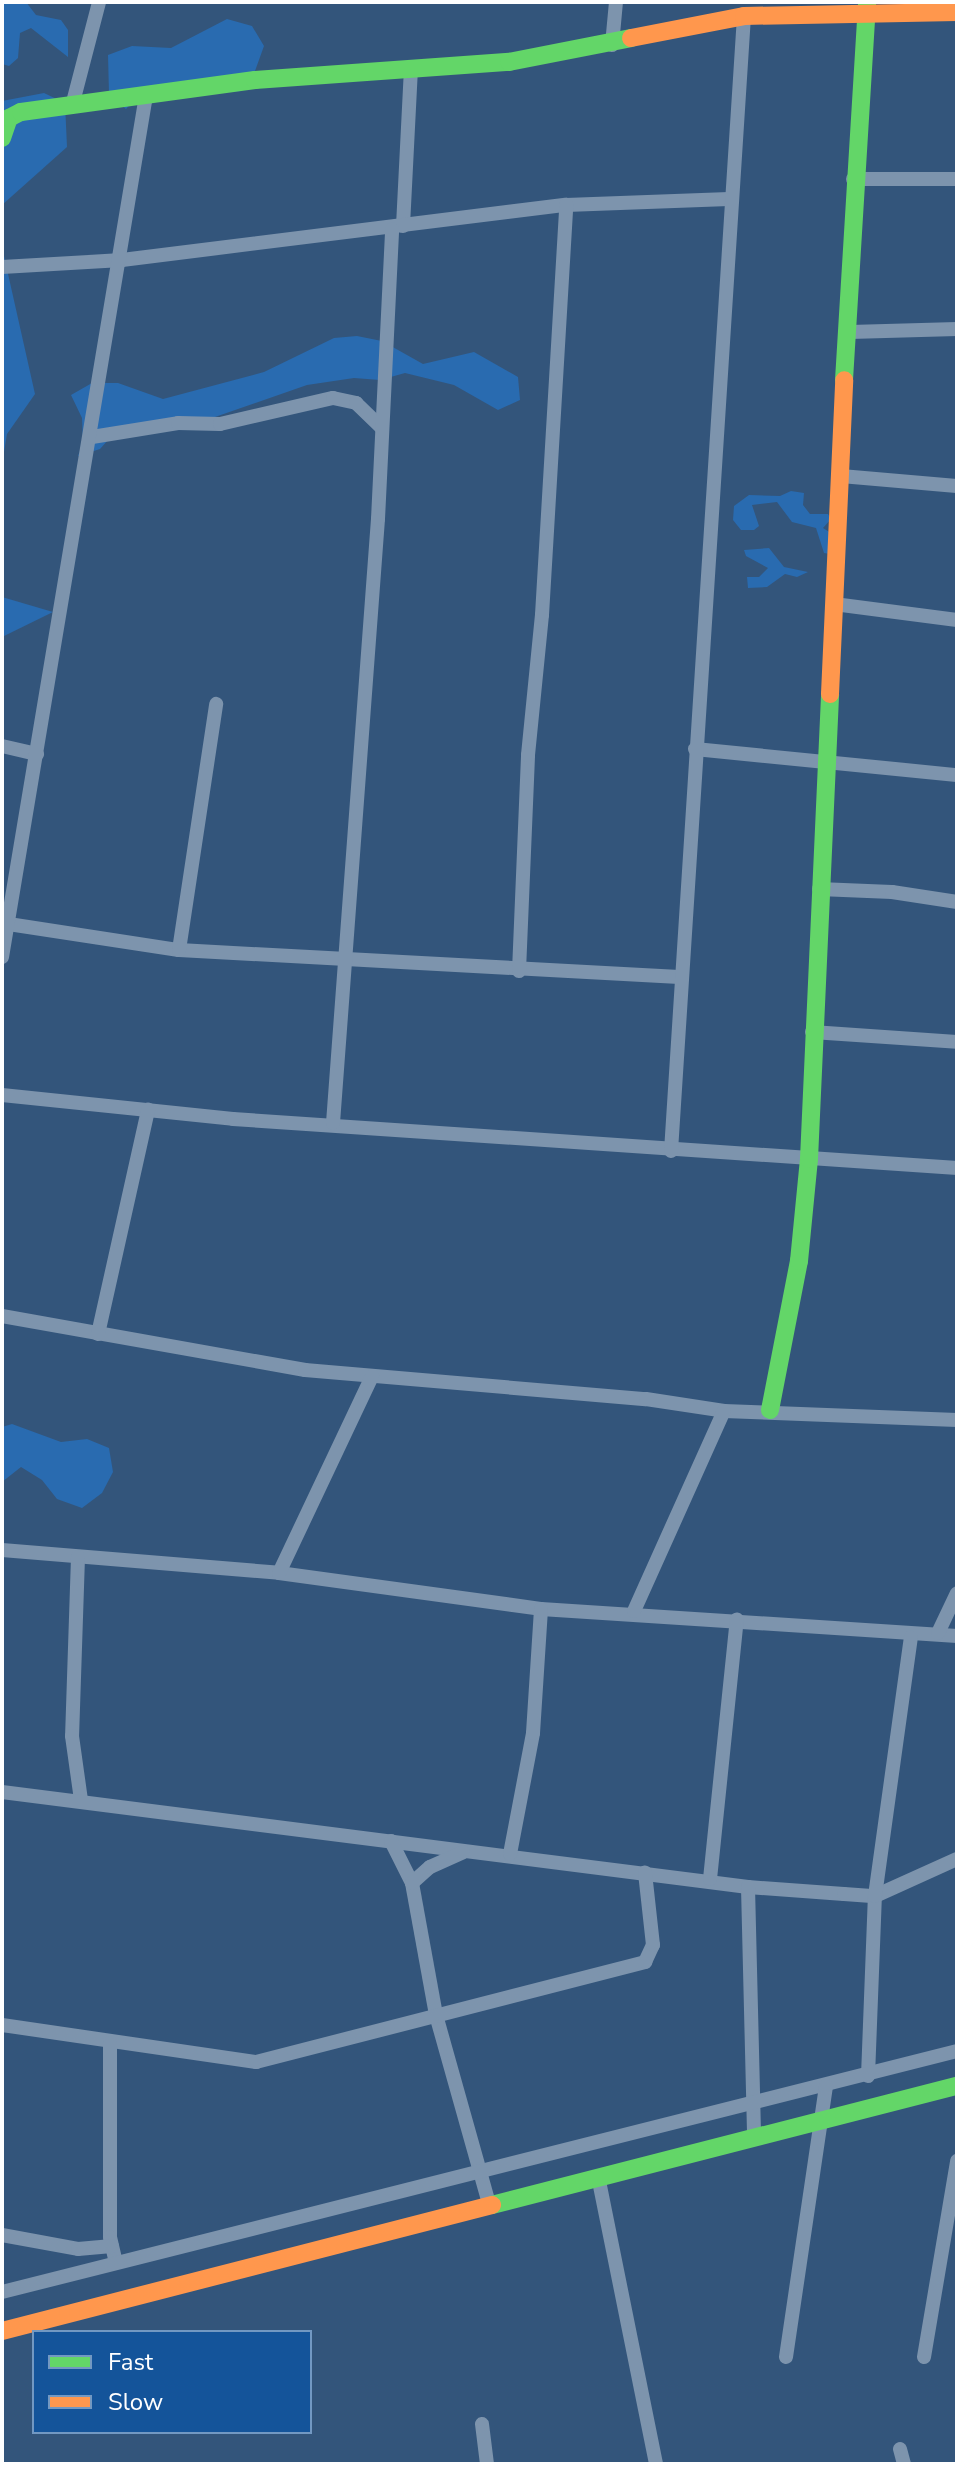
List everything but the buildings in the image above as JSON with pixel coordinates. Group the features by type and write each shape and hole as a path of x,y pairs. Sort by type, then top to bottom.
{"street":[{"path":"72,106 99,2"},
{"path":"612,45 616,2"},
{"path":"2,138 9,118 21,112 255,80 509,62 612,45 744,16 866,7 957,12"},
{"path":"770,1410 799,1261 809,1159 819,889 829,759 834,604 850,332 853,179 866,7"},
{"path":"671,1151 679,977 729,199 744,16"},
{"path":"333,1123 347,959 382,428 411,69"},
{"path":"2,957 5,924 122,260 146,96"},
{"path":"853,179 957,179"},
{"path":"2,267 122,260 566,205 729,199"},
{"path":"519,971 529,741 542,615 566,205"},
{"path":"850,332 957,329"},
{"path":"92,437 178,423 220,424 333,398 356,403 382,428"},
{"path":"841,476 957,486"},
{"path":"834,604 957,620"},
{"path":"179,950 216,704"},
{"path":"2,746 37,754"},
{"path":"695,749 829,759 957,775"},
{"path":"819,889 892,892 957,902"},
{"path":"5,924 179,950 519,971 679,977"},
{"path":"812,1032 957,1042"},
{"path":"2,1095 148,1110 671,1151 957,1168"},
{"path":"98,1334 148,1110"},
{"path":"2,1316 305,1370 646,1399 724,1411 770,1410 957,1420"},
{"path":"279,1573 372,1376"},
{"path":"634,1611 724,1411"},
{"path":"2,1550 279,1573 541,1609 634,1611 911,1637 938,1633 957,1636"},
{"path":"78,1557 72,1736 81,1800"},
{"path":"938,1633 957,1593"},
{"path":"510,1854 533,1733 541,1609"},
{"path":"710,1879 737,1619"},
{"path":"868,2076 875,1896 911,1637"},
{"path":"2,1792 463,1852 510,1854 710,1879 748,1887 875,1896 957,1859"},
{"path":"391,1841 412,1883 436,2015 477,2170 490,2207"},
{"path":"412,1883 430,1867 463,1852"},
{"path":"2,2025 256,2062 645,1962 653,1945 645,1872"},
{"path":"748,1887 754,2138"},
{"path":"110,2043 112,2246 116,2262"},
{"path":"2,2292 477,2170 868,2076 957,2051"},
{"path":"786,2357 826,2086"},
{"path":"2,2331 599,2181 957,2086"},
{"path":"924,2357 957,2161"},
{"path":"599,2181 656,2464"},
{"path":"2,2235 78,2249 112,2246"},
{"path":"482,2424 487,2464"}],"shaded area":[{"path":"2,2 26,2 36,15 61,20 68,30 68,57 31,28 20,33 18,58 9,66 2,64"},
{"path":"227,19 252,26 264,46 251,82 241,91 134,100 126,109 109,94 108,55 132,46 171,48"},
{"path":"44,93 65,103 67,147 2,205 2,101"},
{"path":"2,247 35,394 7,434 2,464"},
{"path":"357,336 382,341 423,364 474,352 518,377 520,400 498,410 454,385 405,373 380,380 354,378 307,385 189,426 117,430 100,449 78,456 83,443 82,418 71,395 92,383 118,383 163,399 264,372 334,338"},
{"path":"791,491 804,493 803,505 810,514 828,514 831,519 823,528 834,535 830,554 824,553 816,528 792,522 777,502 752,505 759,526 754,530 741,530 733,520 734,506 749,495 780,496"},
{"path":"769,548 784,567 808,572 797,577 785,574 767,587 748,588 747,577 759,577 768,568 746,556 744,550"},
{"path":"2,597 53,612 2,637"},
{"path":"12,1424 61,1442 87,1439 109,1448 113,1472 102,1493 82,1508 57,1499 42,1480 21,1467 2,1482 2,1427"}],"traffic: fast":[{"path":"844,380 867,2"},
{"path":"2,138 9,118 21,112 255,80 509,62 631,38"},
{"path":"770,1410 799,1261 809,1159 830,694"},
{"path":"492,2205 957,2086"}],"traffic: slow":[{"path":"631,38 744,16 957,12"},
{"path":"830,694 844,380"},
{"path":"2,2331 492,2205"}]}
